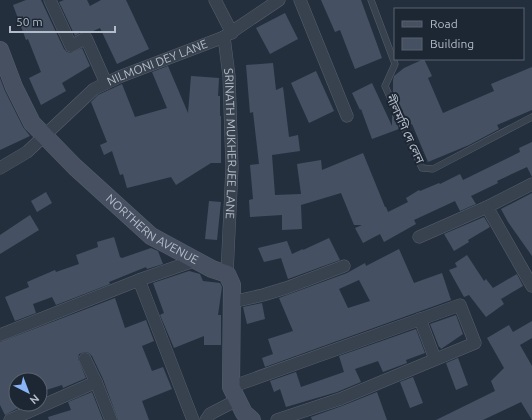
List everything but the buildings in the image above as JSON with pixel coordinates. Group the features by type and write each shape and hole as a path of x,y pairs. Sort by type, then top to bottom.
{"street":[{"path":"50,0 71,46 86,38 106,84"},
{"name":"SRINATH MUKHERJEE LANE","path":"215,0 228,35 232,167 227,274"},
{"name":"NILMONI DEY LANE","path":"0,168 27,152 94,89 228,35 279,0"},
{"path":"300,0 347,116"},
{"name":"NORTHERN AVENUE","path":"0,50 14,87 32,123 75,167 151,236 212,269 227,274"},
{"path":"419,237 487,207 532,184"},
{"path":"487,207 532,286"},
{"path":"0,336 139,280 196,260"},
{"path":"232,302 286,288 344,266"},
{"path":"227,274 232,285 234,394 244,413 252,420"},
{"path":"139,280 193,420"},
{"path":"206,420 210,414 234,394 420,319 460,305 476,343 340,399 277,420"},
{"path":"420,319 435,359"},
{"path":"85,359 111,420"},
{"path":"10,420 96,382"}],"lane":[{"name":"নীলমণি দে লেন","path":"371,0 394,64 385,86 422,168 433,169 532,117"}]}
